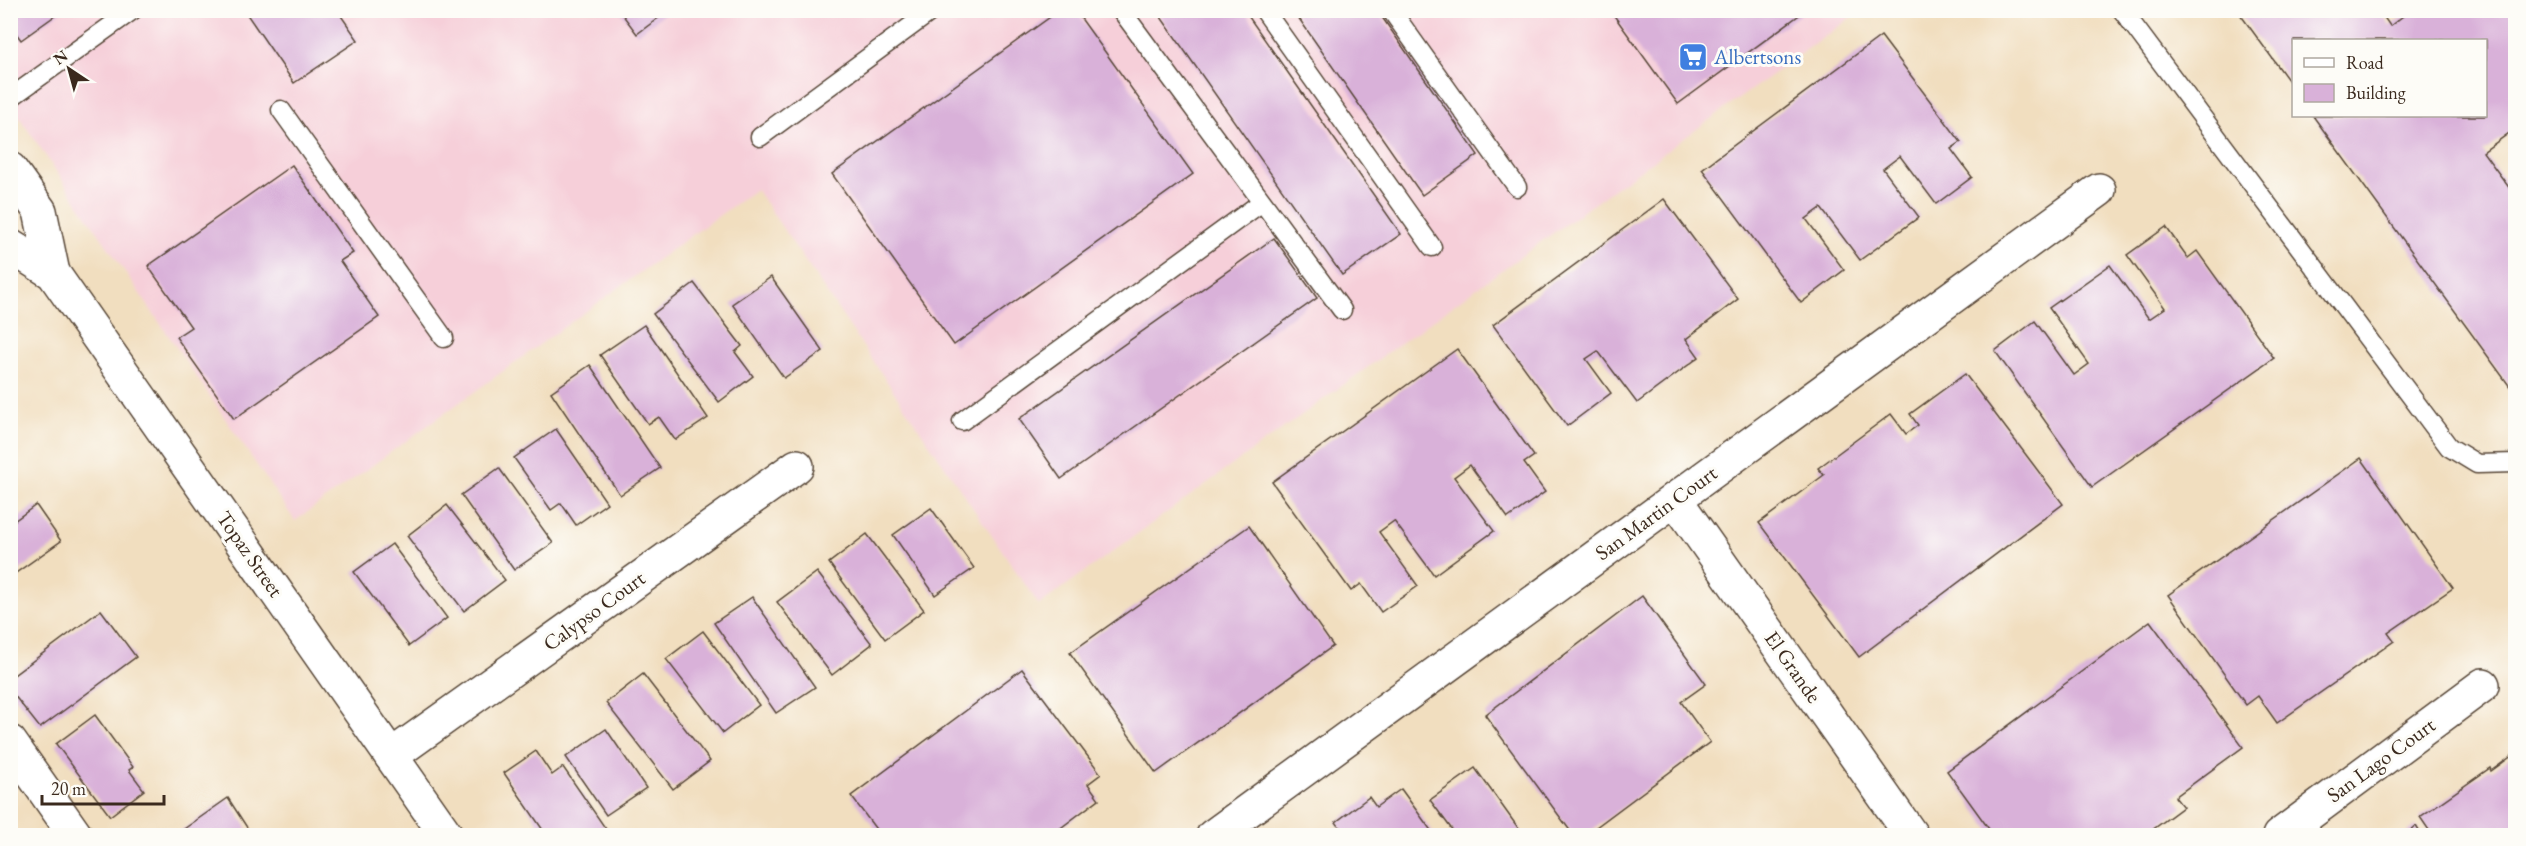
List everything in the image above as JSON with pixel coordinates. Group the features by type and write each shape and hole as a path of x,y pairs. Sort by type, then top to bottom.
{"street":[{"name":"Topaz Street","path":"10,169 40,211 53,273"},
{"name":"San Martin Court","path":"1213,836 2099,190"},
{"name":"Topaz Street","path":"10,246 53,273 447,836"},
{"name":"Calypso Court","path":"392,756 797,466"},
{"name":"El Grande","path":"1675,499 1912,836"},
{"name":"San Lago Court","path":"2279,836 2483,685"},
{"path":"10,742 76,836"}],"lane":[{"path":"10,98 133,10"},
{"path":"760,137 933,10"},
{"path":"1121,10 1342,310"},
{"path":"1264,10 1432,247"},
{"path":"1392,10 1516,187"},
{"path":"2122,10 2449,447 2476,464 2516,463"},
{"path":"281,110 444,338"},
{"path":"962,422 1262,202"}],"shaded area":[{"path":"10,11 1860,11 1039,605 756,189 295,521 11,105"}],"building":[{"path":"10,10 63,10 21,40 10,25"},
{"path":"244,10 337,10 358,40 294,83"},
{"path":"619,10 669,10 637,34"},
{"path":"1060,10 1075,10 1193,174 954,345 832,174"},
{"path":"1156,10 1244,10 1401,234 1342,275"},
{"path":"1293,10 1377,10 1478,155 1422,195"},
{"name":"Albertsons","path":"1610,10 1806,10 1678,104"},
{"path":"2237,10 2379,10 2390,26 2411,10 2516,10 2516,128 2483,152 2516,197 2516,395 2314,117 2487,117 2487,39 2292,39 2292,85"},
{"path":"1881,36 1961,142 1951,149 1972,177 1936,204 1900,156 1883,169 1919,217 1860,260 1821,208 1806,219 1844,270 1801,303 1702,169"},
{"path":"292,165 353,253 340,261 379,317 234,419 176,337 191,327 148,266"},
{"path":"1664,199 1738,299 1686,339 1699,357 1637,403 1598,351 1586,359 1611,393 1567,426 1493,325"},
{"path":"2166,227 2188,258 2197,251 2274,358 2092,487 1995,351 2035,321 2074,375 2089,364 2049,308 2110,265 2149,319 2165,308 2127,255"},
{"path":"1274,238 1317,298 1061,479 1019,419"},
{"path":"771,277 823,351 784,378 732,304"},
{"path":"694,283 742,346 735,352 753,376 719,402 653,314"},
{"path":"644,325 708,418 675,440 659,417 648,424 600,355"},
{"path":"1457,349 1534,456 1524,463 1545,492 1508,518 1470,465 1454,477 1494,531 1434,575 1394,521 1379,532 1418,586 1381,612 1361,584 1351,591 1272,482"},
{"path":"590,365 660,468 620,495 551,392"},
{"path":"1965,374 2063,504 1859,657 1759,523 1824,475 1818,468 1891,414 1906,434 1918,425 1910,414"},
{"path":"556,429 607,503 576,525 561,503 551,510 514,458"},
{"path":"2361,458 2453,588 2388,633 2394,641 2277,723 2258,696 2246,705 2168,595"},
{"path":"499,468 553,543 514,570 461,495"},
{"path":"36,505 61,541 10,577 10,524"},
{"path":"447,505 505,580 464,611 407,536"},
{"path":"931,508 974,568 935,595 893,535"},
{"path":"1249,526 1333,646 1156,773 1070,653"},
{"path":"867,534 924,610 885,639 829,563"},
{"path":"392,544 447,618 409,646 354,572"},
{"path":"817,572 872,644 832,675 777,602"},
{"path":"1642,596 1706,684 1681,702 1710,742 1584,836 1574,836 1485,715"},
{"path":"752,597 815,687 776,713 714,623"},
{"path":"101,610 136,657 40,728 10,690 10,678"},
{"path":"2150,621 2243,747 2175,797 2183,807 2144,836 1994,836 1947,771"},
{"path":"703,631 759,705 723,733 666,659"},
{"path":"1022,669 1101,774 1088,784 1099,799 1050,836 881,836 851,796"},
{"path":"643,674 710,761 673,789 606,703"},
{"path":"95,715 133,767 129,770 144,790 110,816 56,744"},
{"path":"606,729 646,788 606,815 566,757"},
{"path":"536,751 552,775 563,767 608,832 603,836 547,836 504,773"},
{"path":"2516,753 2516,836 2433,836 2420,817 2490,768 2491,771"},
{"path":"1475,768 1524,836 1447,836 1453,831 1430,800"},
{"path":"1401,789 1435,836 1346,836 1336,822 1369,797 1376,807"},
{"path":"228,798 248,829 238,836 174,836"},
{"path":"2416,826 2422,836 2403,836"}],"place":[{"name":"Albertsons","path":"1693,57"}]}
